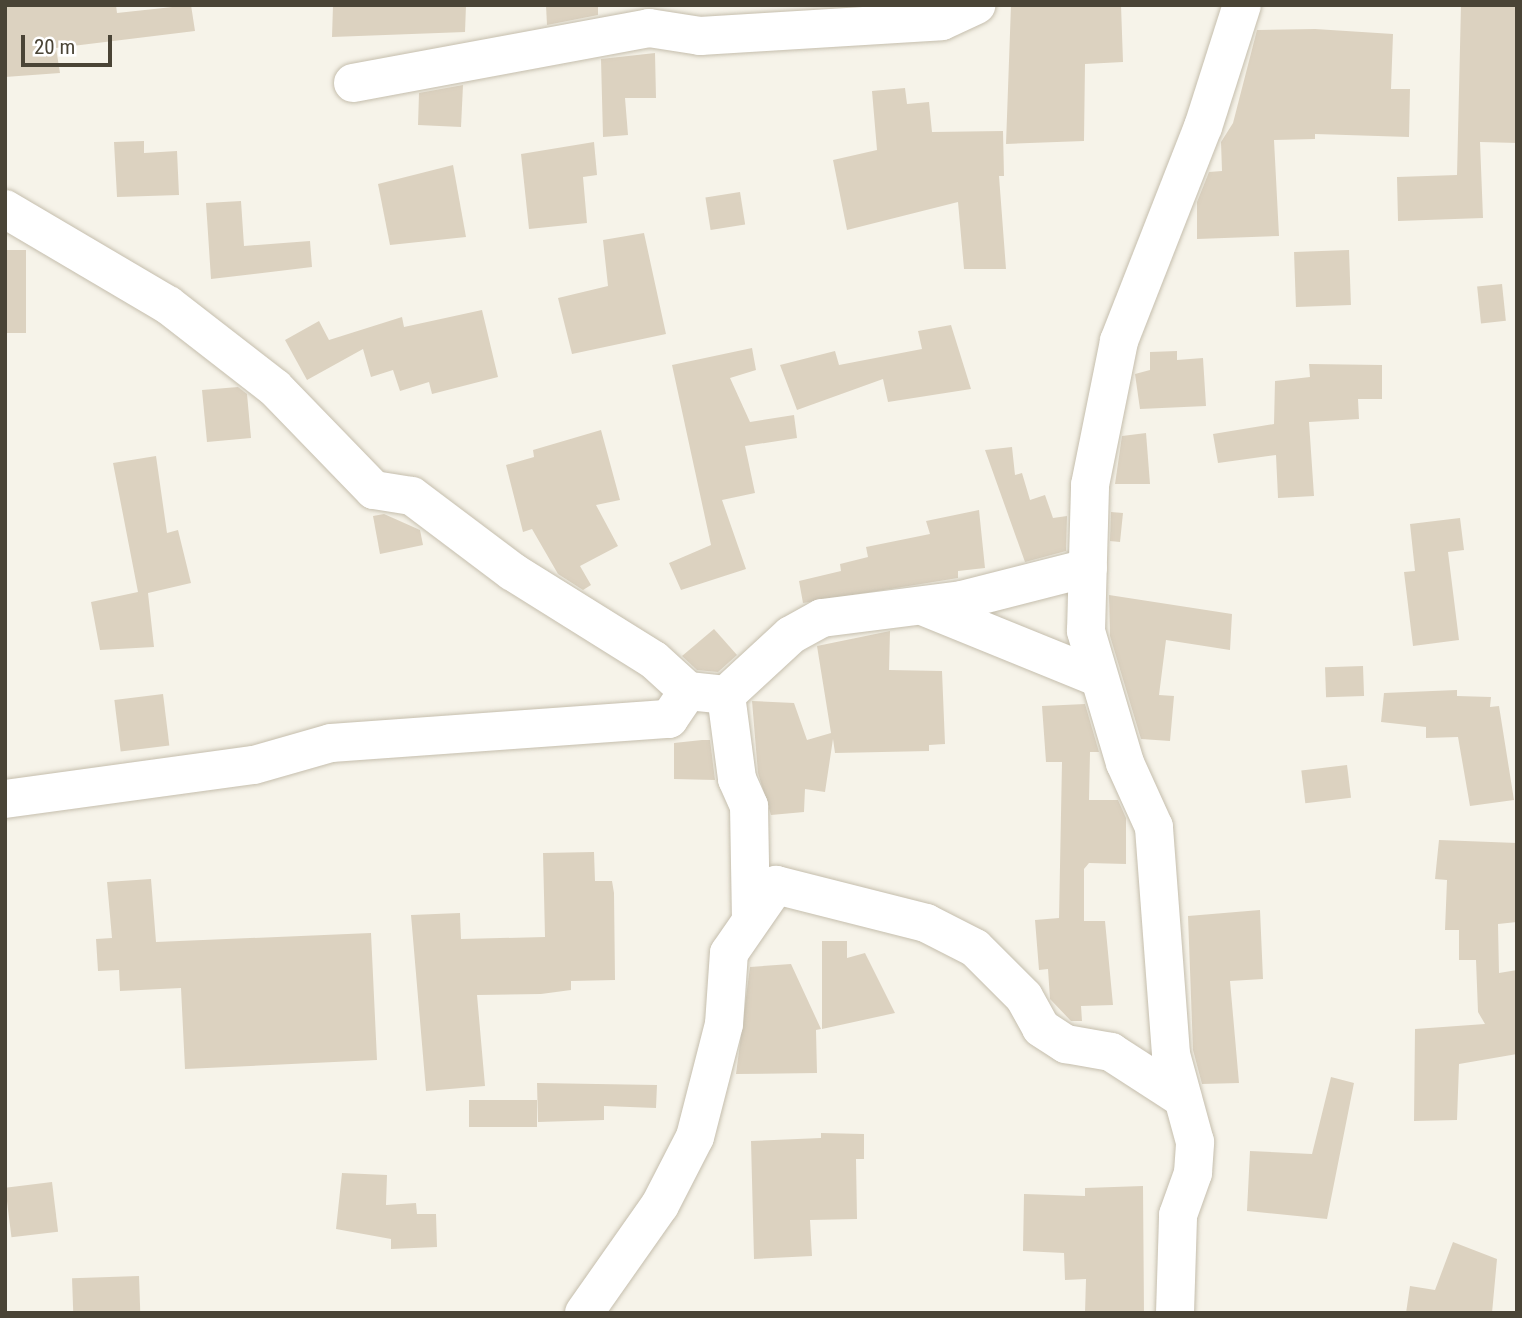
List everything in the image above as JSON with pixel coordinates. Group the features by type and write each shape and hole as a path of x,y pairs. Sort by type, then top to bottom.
{"street":[{"path":"353,83 649,28 700,36 942,21 976,5"},
{"path":"1175,1313 1178,1214 1193,1173 1195,1142 1171,1054 1154,827 1125,763 1086,631 1090,485 1119,341 1203,127 1242,5"},
{"path":"5,209 169,305 275,388 374,490 412,496 513,572 654,660 688,691 726,695 790,635 822,618 922,606 1088,568"},
{"path":"922,606 1098,678"},
{"path":"5,799 254,765 331,743 669,719 688,691"},
{"path":"726,695 737,779 776,885"},
{"path":"749,806 751,917"},
{"path":"776,885 926,923 975,948 1024,997 1041,1028 1066,1044 1111,1052 1182,1098"},
{"path":"584,1313 660,1205 695,1137 724,1024 729,953 751,917 776,885"}],"building":[{"path":"5,5 116,5 117,13 191,5 195,31 56,48 60,73 5,77"},
{"path":"333,5 466,5 465,32 332,37"},
{"path":"546,5 598,5 598,15 547,25"},
{"path":"1011,5 1121,5 1123,62 1085,64 1084,141 1006,144"},
{"path":"1461,5 1517,5 1517,143 1480,142 1483,218 1398,221 1397,177 1457,175"},
{"path":"1315,29 1393,34 1391,89 1410,89 1409,137 1315,134 1315,139 1274,140 1279,236 1197,239 1197,202 1209,172 1222,171 1221,142 1233,123 1257,30"},
{"path":"655,53 656,98 625,98 628,135 603,137 601,59"},
{"path":"463,85 461,127 418,125 419,93"},
{"path":"905,88 907,104 929,102 932,132 1003,131 1004,176 999,176 1006,269 964,269 958,202 847,230 833,160 877,150 872,91"},
{"path":"144,141 144,153 177,151 179,195 117,197 114,142"},
{"path":"594,142 597,175 583,177 587,223 529,229 521,154"},
{"path":"453,165 466,237 390,245 378,184"},
{"path":"740,192 745,225 711,230 705,197"},
{"path":"241,201 244,246 310,241 312,267 211,279 206,203"},
{"path":"644,233 666,334 572,354 558,298 608,286 603,240"},
{"path":"5,250 26,250 26,333 5,333"},
{"path":"1349,250 1351,305 1296,307 1294,252"},
{"path":"1502,284 1506,321 1481,323 1477,287"},
{"path":"482,310 498,377 432,394 429,382 400,391 393,370 371,377 363,349 307,380 285,340 319,321 329,340 402,317 404,327"},
{"path":"951,325 971,389 888,402 883,379 797,410 780,365 835,351 839,365 922,349 918,331"},
{"path":"752,348 756,370 730,378 750,422 794,415 797,438 745,446 755,493 722,500 746,569 681,590 669,563 711,545 672,365"},
{"path":"1177,351 1177,360 1203,358 1206,406 1140,409 1135,374 1150,370 1150,352"},
{"path":"1309,364 1382,365 1382,399 1358,399 1359,419 1309,422 1314,496 1278,498 1276,455 1218,463 1213,434 1274,424 1275,381 1310,377"},
{"path":"238,387 247,394 251,438 207,442 202,390"},
{"path":"601,430 620,500 596,505 618,546 580,566 591,585 583,590 558,574 532,529 523,532 506,465 534,457 533,450"},
{"path":"1146,433 1150,484 1115,484 1122,436"},
{"path":"1012,447 1015,475 1022,473 1030,500 1045,495 1053,518 1067,516 1066,551 1025,562 985,450"},
{"path":"156,456 167,533 178,530 191,583 148,593 154,647 100,650 91,602 138,592 113,463"},
{"path":"979,510 985,568 958,571 958,578 803,603 799,581 841,571 840,564 868,557 866,547 930,534 926,521"},
{"path":"1111,512 1123,513 1120,542 1110,541"},
{"path":"384,514 420,530 423,545 380,554 373,516"},
{"path":"1460,518 1464,550 1448,552 1459,640 1413,646 1404,572 1415,571 1410,524"},
{"path":"1109,595 1232,614 1230,650 1166,640 1159,695 1174,696 1170,741 1141,739 1110,636"},
{"path":"714,629 737,655 718,672 697,670 682,656"},
{"path":"890,631 889,670 942,671 945,744 929,745 929,751 835,753 833,739 825,792 805,789 804,812 771,815 758,773 752,701 794,703 807,740 831,733 817,646"},
{"path":"1363,666 1364,696 1326,697 1325,667"},
{"path":"1457,690 1457,696 1491,697 1490,707 1499,706 1514,800 1470,806 1458,737 1426,738 1426,727 1381,722 1384,693"},
{"path":"163,694 169,746 121,752 114,700"},
{"path":"1085,704 1099,752 1090,752 1089,800 1118,800 1126,818 1126,864 1089,863 1084,869 1084,921 1105,921 1113,1005 1081,1006 1082,1021 1071,1021 1050,999 1048,969 1039,970 1035,920 1059,918 1062,762 1046,762 1042,706"},
{"path":"710,740 715,780 674,779 674,743"},
{"path":"1347,765 1351,798 1305,803 1301,771"},
{"path":"1439,840 1517,843 1517,922 1498,924 1499,973 1517,970 1517,1054 1459,1064 1457,1120 1414,1121 1415,1029 1485,1024 1478,1012 1476,960 1459,960 1459,930 1445,930 1447,880 1435,879"},
{"path":"594,852 595,881 612,881 614,893 615,980 571,981 571,990 541,994 477,995 485,1086 426,1091 411,915 460,913 461,939 545,937 543,853"},
{"path":"151,879 156,942 371,933 377,1060 185,1069 181,988 120,991 119,970 98,971 96,939 112,938 107,882"},
{"path":"1260,910 1263,979 1230,981 1239,1083 1202,1084 1193,1050 1188,916"},
{"path":"822,941 847,941 847,958 865,953 895,1013 822,1029"},
{"path":"791,964 821,1029 816,1030 817,1073 736,1074 750,967"},
{"path":"1331,1077 1354,1083 1327,1219 1247,1211 1250,1151 1312,1154"},
{"path":"537,1083 657,1085 656,1108 604,1106 604,1120 538,1122"},
{"path":"469,1100 537,1100 537,1127 469,1127"},
{"path":"821,1133 864,1134 864,1159 856,1159 857,1219 810,1220 812,1256 754,1259 751,1141 821,1138"},
{"path":"342,1173 387,1175 386,1205 416,1203 417,1214 436,1214 437,1247 391,1249 391,1239 336,1229"},
{"path":"52,1182 58,1232 11,1237 5,1188"},
{"path":"1143,1186 1144,1313 1085,1313 1086,1279 1065,1280 1064,1253 1023,1251 1024,1194 1085,1196 1085,1188"},
{"path":"1453,1242 1497,1259 1492,1313 1406,1313 1410,1286 1435,1290"},
{"path":"139,1276 140,1313 73,1313 72,1278"}]}
